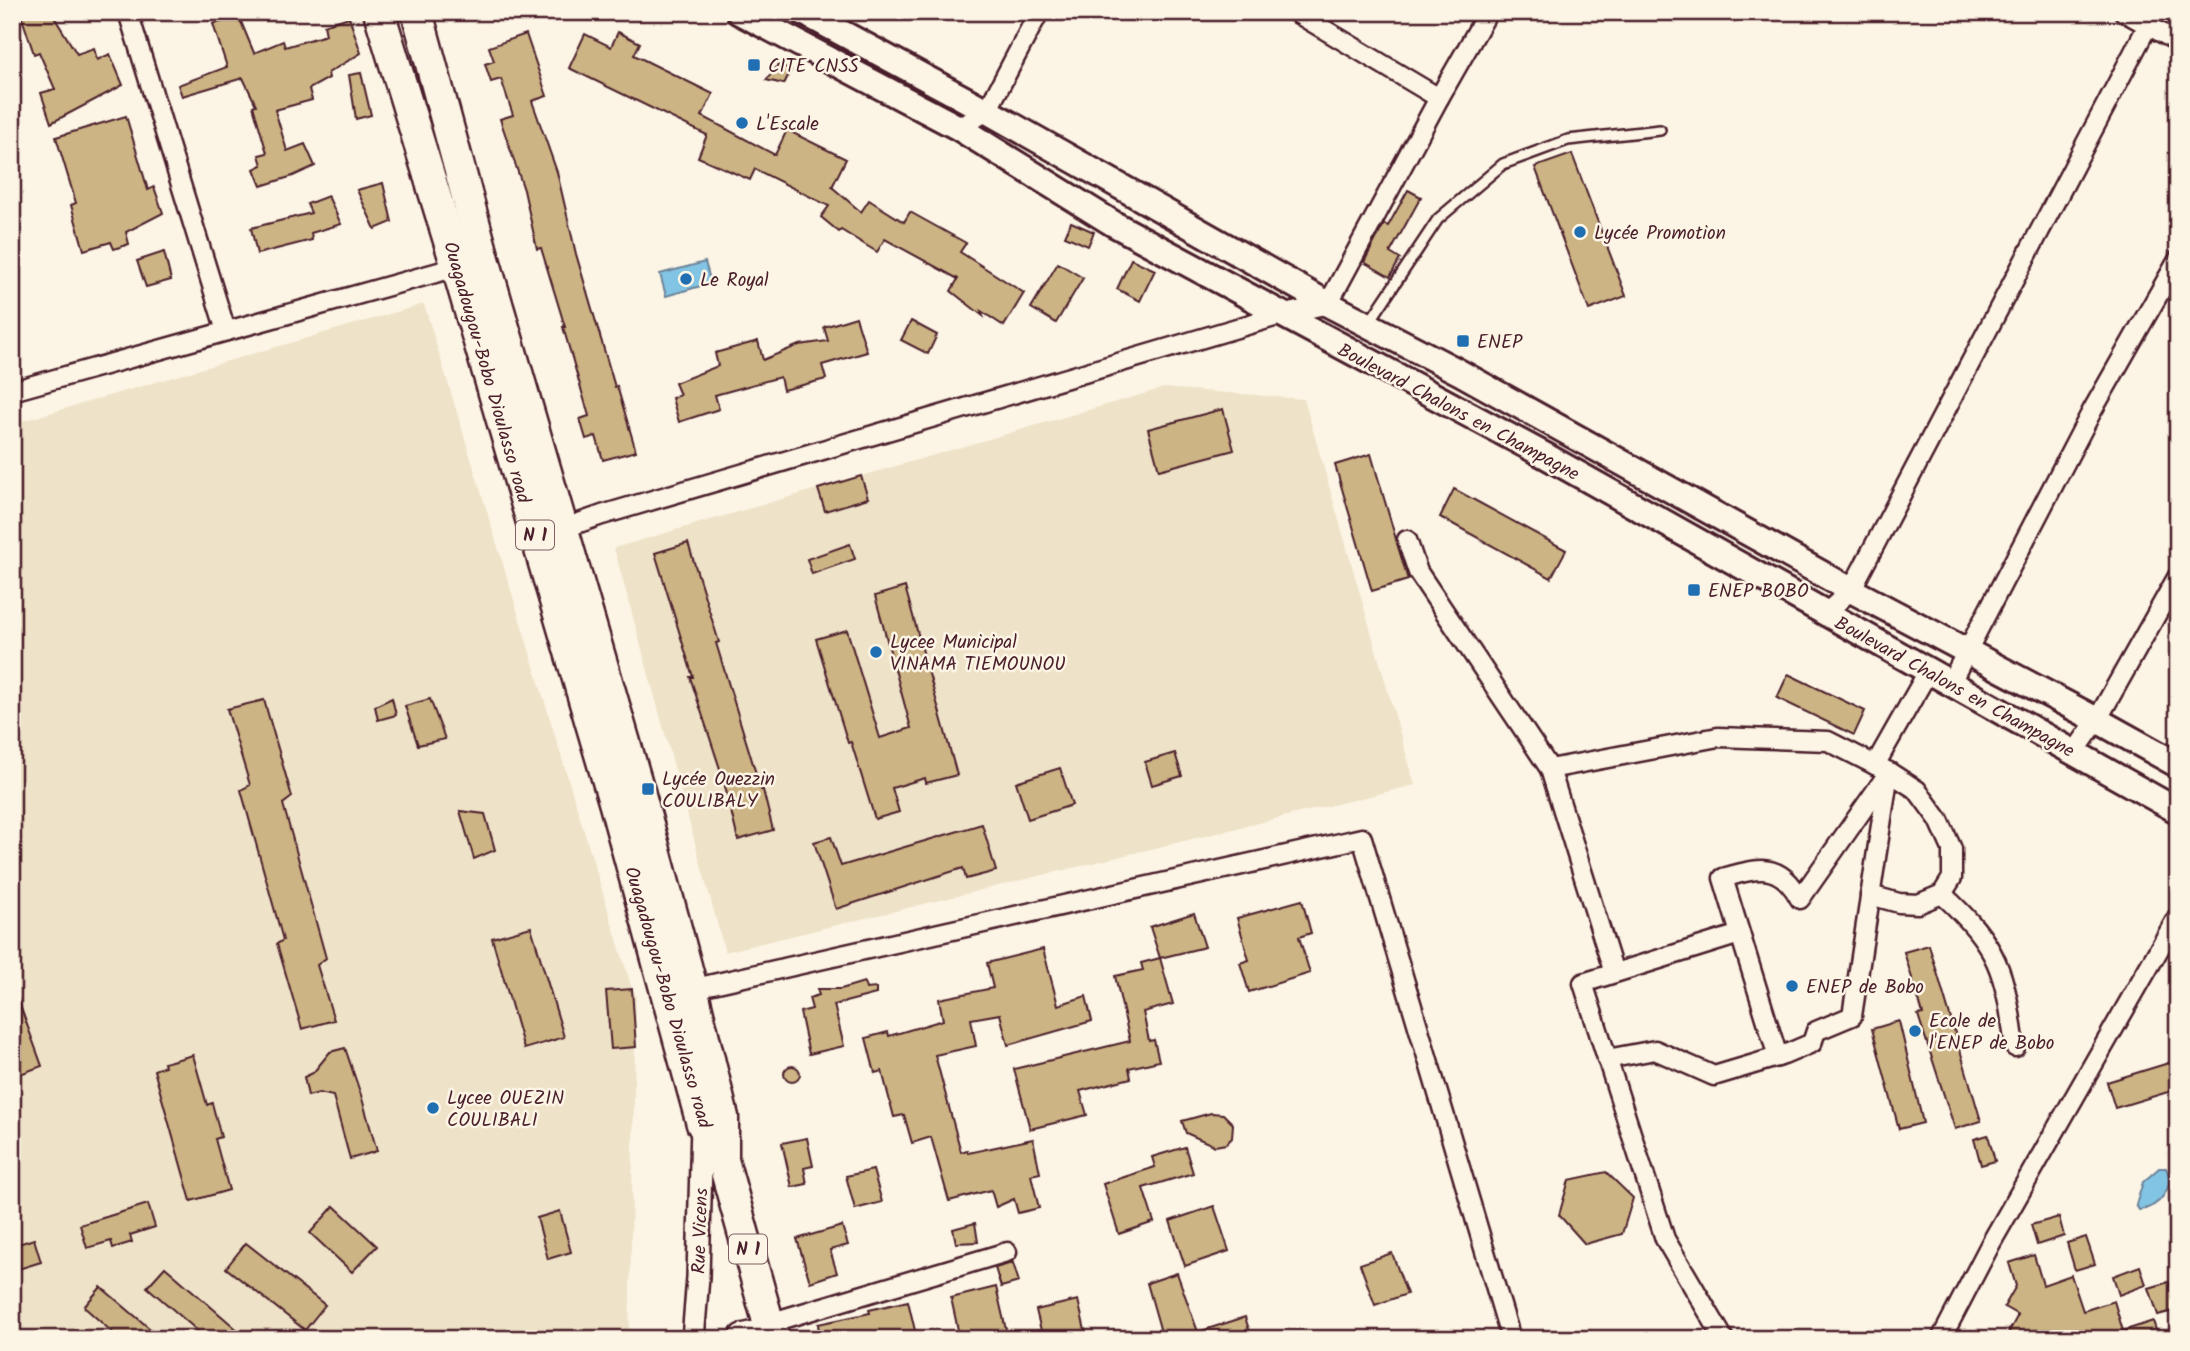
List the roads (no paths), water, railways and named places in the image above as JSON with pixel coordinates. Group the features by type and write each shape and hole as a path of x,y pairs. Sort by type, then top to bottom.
{"highway":[{"name":"Ouagadougou-Bobo Dioulasso road","path":"379,12 471,263"},
{"name":"Ouagadougou-Bobo Dioulasso road","path":"416,12 471,263 549,534 615,805 723,1117 723,1160"},
{"name":"Ouagadougou-Bobo Dioulasso road","path":"679,991 702,1124 723,1160"},
{"name":"N 1","path":"723,1160 764,1334"}],"main road":[{"name":"Boulevard Chalons en Champagne","path":"739,12 959,128 1114,223 1546,456 2178,811"},
{"name":"Boulevard Chalons en Champagne","path":"803,12 987,111 1328,304 1459,372 1851,590 2178,765"}],"street":[{"path":"128,12 226,331"},
{"path":"959,128 987,111 1039,12"},
{"path":"1295,12 1439,97"},
{"path":"549,534 602,515 1281,315 1328,304 1439,97 1488,12"},
{"path":"2124,12 2178,42"},
{"path":"1826,613 1851,590 2148,25"},
{"path":"1778,1057 1723,878 1758,868 1792,883 1800,899 1940,676 1968,652 2092,411 2178,260"},
{"path":"12,391 471,263"},
{"path":"1407,540 1418,572 1550,769 1614,973"},
{"path":"2074,753 2097,720 2178,576"},
{"path":"1550,769 1718,737 1828,741 1882,768 1917,790 1939,820 1952,849 1952,878 1942,894 1919,904 1899,903 1870,895"},
{"path":"1607,1059 1655,1050 1714,1076 1778,1057 1812,1043 1816,1031 1852,1016 1870,895 1882,768"},
{"path":"679,991 1362,838 1511,1339"},
{"path":"1942,894 1969,919 1988,943 2008,994 2015,1047"},
{"path":"1941,1339 1991,1243 2178,916"},
{"path":"1724,1339 1664,1239 1583,983 1740,934"},
{"name":"Rue Vicens","path":"693,1339 702,1124"},
{"path":"764,1334 1007,1252"}],"lane":[{"path":"1368,325 1438,219 1503,163 1568,140 1660,130"}],"water":[{"name":"Le Royal","path":"705,262 711,283 666,296 660,274"},
{"path":"2159,1168 2166,1168 2169,1175 2167,1189 2159,1201 2139,1210 2136,1205 2143,1182"}],"place":[{"name":"CITE CNSS","path":"754,65"},
{"name":"L'Escale","path":"742,123"},
{"name":"Lycée Promotion","path":"1580,232"},
{"name":"Le Royal","path":"686,279"},
{"name":"ENEP","path":"1463,341"},
{"name":"ENEP BOBO","path":"1694,590"},
{"name":"Lycee Municipal VINAMA TIEMOUNOU","path":"876,652"},
{"name":"Lycée Ouezzin COULIBALY","path":"648,789"},
{"name":"ENEP de Bobo","path":"1792,986"},
{"name":"Ecole de l'ENEP de Bobo","path":"1915,1031"},
{"name":"Lycee OUEZIN COULIBALI","path":"433,1108"}]}
